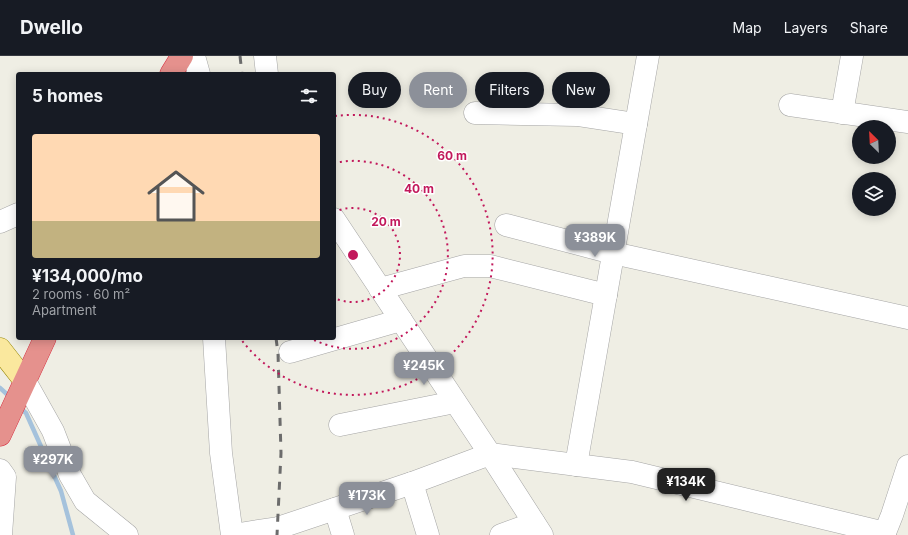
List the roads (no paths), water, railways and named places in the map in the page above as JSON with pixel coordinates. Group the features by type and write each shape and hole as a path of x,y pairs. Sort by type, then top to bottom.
{"highway":[{"path":"172,72 182,56"},
{"path":"0,435 44,340"}],"main road":[{"path":"0,350 21,389"}],"street":[{"path":"194,56 198,72"},
{"path":"265,56 267,72"},
{"path":"576,465 648,56"},
{"path":"842,113 852,56"},
{"path":"790,105 908,122"},
{"path":"475,113 577,115 636,124"},
{"path":"0,222 16,215"},
{"path":"336,222 538,529 501,535"},
{"path":"506,226 613,253 908,318"},
{"path":"380,289 464,266 490,266 606,295"},
{"path":"336,339 401,320"},
{"path":"214,340 221,452 232,535 278,528 412,483 490,454 632,472 892,526 908,466"},
{"path":"290,352 332,340"},
{"path":"21,389 53,431 70,474 85,501 127,535"},
{"path":"340,425 455,402"},
{"path":"0,470 5,477 1,535"},
{"path":"412,483 428,535"},
{"path":"335,509 343,535"}],"waterway":[{"path":"0,388 10,397"},
{"path":"19,407 26,413 61,491 73,535"}],"railway":[{"path":"240,56 242,72"},
{"path":"276,340 281,453 277,535"}]}
